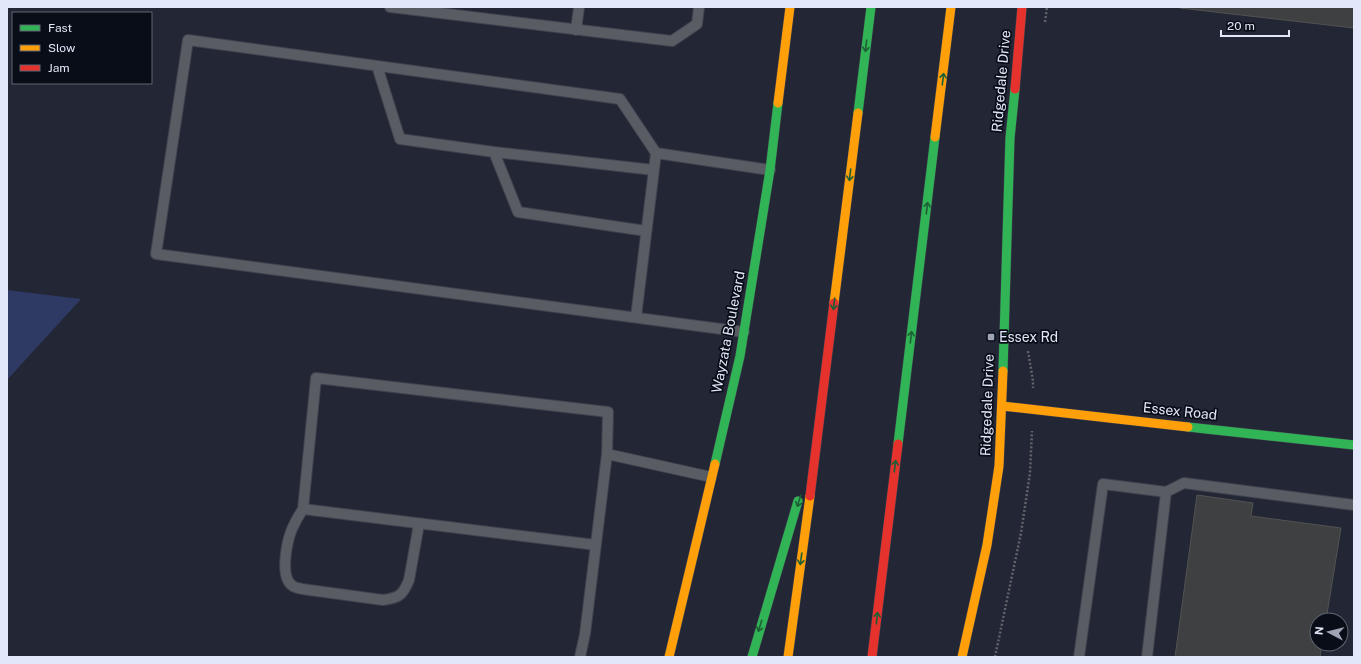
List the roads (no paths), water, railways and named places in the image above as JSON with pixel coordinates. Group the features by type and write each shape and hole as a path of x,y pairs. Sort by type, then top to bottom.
{"main road":[{"name":"Wayzata Boulevard","path":"669,657 740,356 770,170 790,7"},
{"path":"788,657 818,437 871,7"},
{"path":"872,657 951,7"},
{"name":"Ridgedale Drive","path":"962,657 980,582 999,466 1010,138 1022,7"},
{"name":"Essex Road","path":"1002,406 1354,445"},
{"path":"752,657 818,437"}],"lane":[{"path":"390,7 672,41 697,24 699,7"},
{"path":"576,30 579,7"},
{"path":"636,317 656,153 620,99 188,40 156,254 744,332"},
{"path":"377,66 400,139 494,152 654,170"},
{"path":"494,152 518,212 646,231"},
{"path":"656,153 770,170"},
{"path":"419,524 409,580 401,595 392,599 383,600 302,589 292,586 287,579 285,568 292,530 303,509 316,378 608,412 607,454 585,634 580,657"},
{"path":"607,454 712,477"},
{"path":"1079,657 1102,484 1166,492 1184,483 1354,505"},
{"path":"1146,657 1166,492"},
{"path":"303,509 596,545"}],"place":[{"name":"Essex Rd","path":"991,337"}]}
